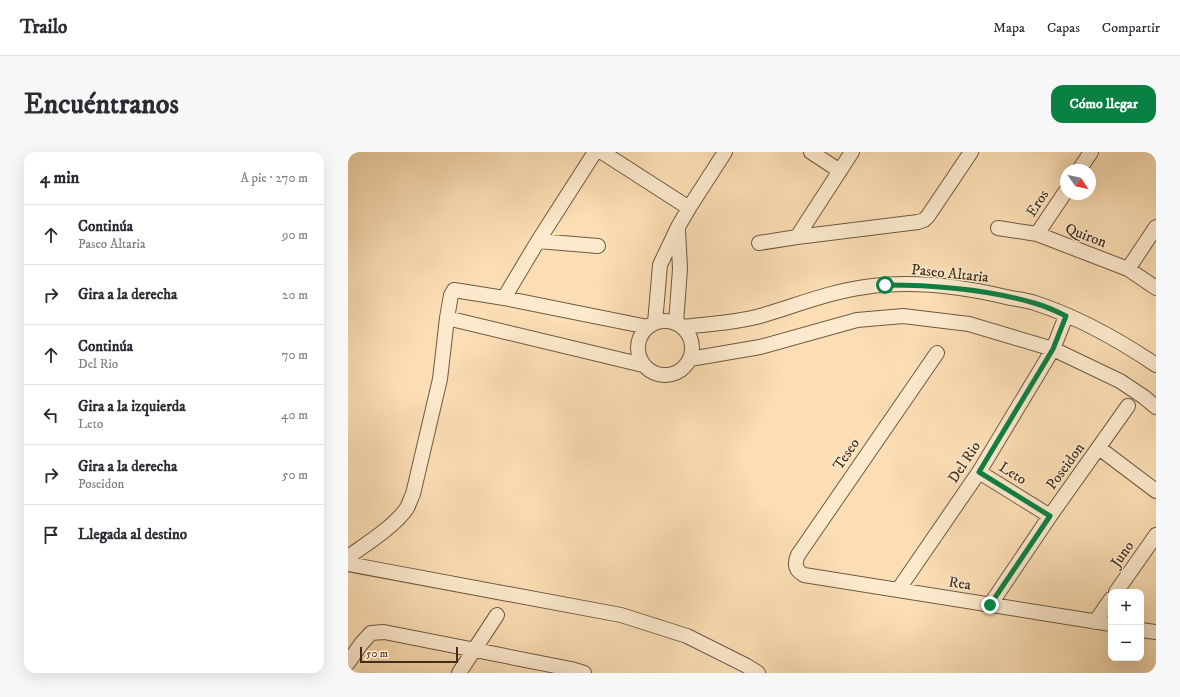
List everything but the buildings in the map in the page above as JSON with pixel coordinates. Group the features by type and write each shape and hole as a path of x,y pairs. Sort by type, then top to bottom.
{"street":[{"path":"504,298 538,241 595,152"},
{"path":"602,152 688,208"},
{"path":"652,325 660,265 688,208 726,152"},
{"path":"811,152 840,171"},
{"path":"797,237 852,152"},
{"path":"759,243 924,220 971,152"},
{"path":"1083,164 1091,152"},
{"name":"Eros","path":"1037,234 1060,200"},
{"path":"678,227 680,269 679,325"},
{"path":"1128,270 1156,227"},
{"name":"Quiron","path":"998,228 1037,234 1128,270 1156,288"},
{"path":"538,241 598,246"},
{"name":"Paseo Altaria","path":"679,325 745,319 819,297 864,287 885,285 947,286 981,291 1035,303 1099,330 1156,365"},
{"path":"348,557 396,520 407,508 413,494 440,379 447,318 451,295 454,290 652,325"},
{"path":"690,359 760,347 857,320 903,316 969,324 1053,349 1120,381 1156,407"},
{"name":"Del Rio","path":"898,590 979,472 1053,349 1066,316"},
{"path":"447,318 643,365"},
{"path":"662,321 679,325 690,338 692,352 690,359 682,370 668,376 654,374 643,365 640,359 638,345 640,338 652,325 662,321"},
{"name":"Teseo","path":"804,575 799,572 796,567 795,562 798,555 937,352"},
{"name":"Poseidon","path":"990,605 1050,516 1128,406"},
{"path":"1099,448 1156,491"},
{"name":"Leto","path":"979,472 1050,516"},
{"name":"Juno","path":"1118,589 1156,535"},
{"path":"348,564 621,615 688,636 758,673"},
{"name":"Rea","path":"804,575 1108,624"},
{"path":"1095,622 1108,603"},
{"path":"459,673 497,615"},
{"path":"1144,630 1156,632"},
{"path":"348,664 361,644 371,634 384,632 474,649 575,672"}],"route":[{"path":"885,285 947,286 981,291 1035,303 1066,316 1053,349 979,472 1050,516 990,605"}]}
